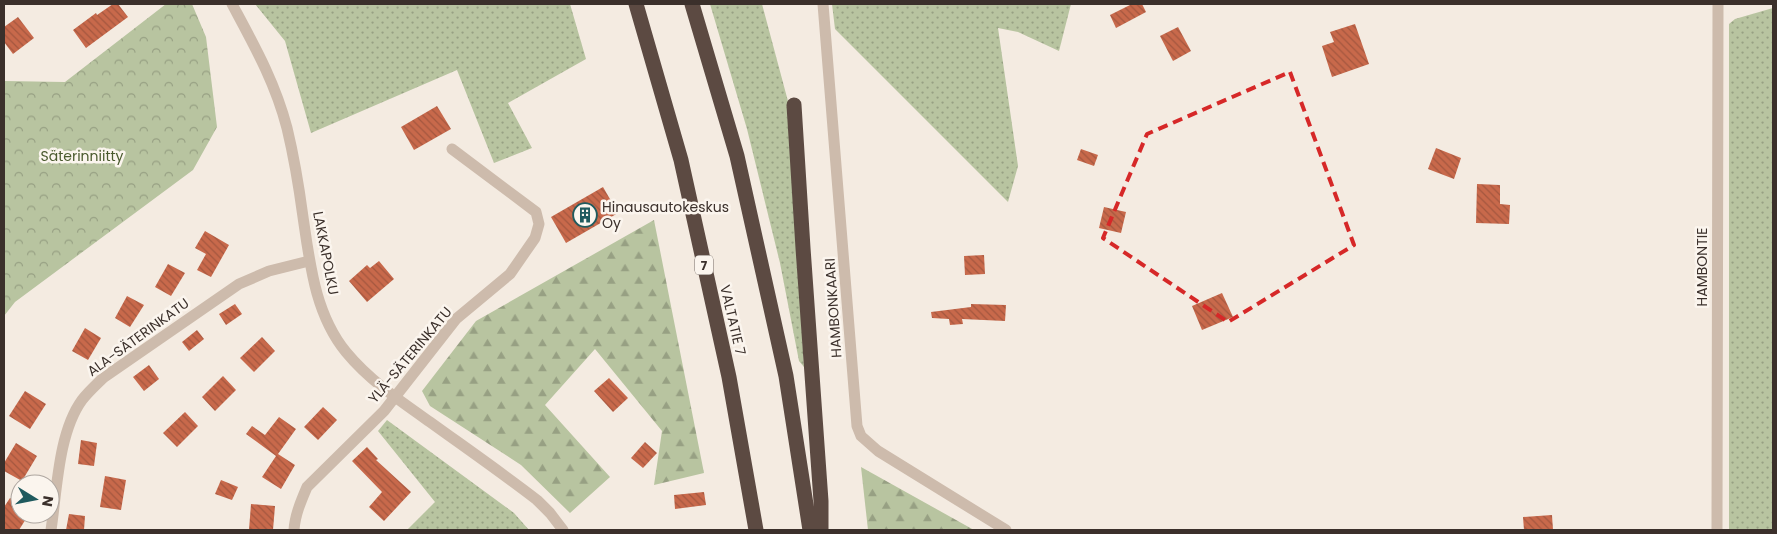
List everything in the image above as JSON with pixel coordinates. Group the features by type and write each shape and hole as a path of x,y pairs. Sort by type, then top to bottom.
{"highway":[{"name":"VALTATIE 7","path":"636,4 681,160 730,377 756,530"},
{"path":"692,4 739,165 786,376 810,530"},
{"path":"794,105 821,501 821,530"}],"street":[{"name":"LAKKAPOLKU","path":"232,4 264,63 276,92 287,129 310,261 321,308 336,337 346,352 360,367 394,398 537,500 563,530"},
{"name":"HAMBONKAARI","path":"823,4 857,426 861,436 878,451 1006,530"},
{"name":"HAMBONTIE","path":"1717,530 1718,4"},
{"name":"YLÄ-SÄTERINKATU","path":"294,530 300,502 307,488 384,411 456,319 510,274 535,238 539,224 536,212 452,149"},
{"name":"ALA-SÄTERINKATU","path":"51,530 67,433 81,401 92,388 103,378 239,284 269,271 310,261"}],"highlighted area":[{"path":"1290,72 1354,245 1228,322 1103,238 1147,134"}],"green space":[{"name":"Säterinniitty","path":"166,4 192,4 206,37 217,127 193,170 15,302 4,316 4,81 65,82"},
{"path":"255,4 570,4 586,59 508,103 532,148 494,163 457,70 311,133 285,41"},
{"path":"710,4 762,4 789,105 804,367 799,361 780,263 747,129"},
{"path":"832,4 1071,4 1059,51 1018,32 998,28 1018,166 1008,202 835,29"},
{"path":"1773,8 1773,530 1729,530 1729,24 1735,19"},
{"path":"654,220 704,473 654,485 662,431 595,349 545,405 610,477 570,513 521,465 430,406 422,391 476,321"},
{"path":"387,420 514,513 529,530 407,530 435,502 378,431"},
{"path":"861,467 974,530 868,530"}],"building":[{"path":"113,4 118,4 128,17 86,48 73,30 96,13 97,15"},
{"path":"1132,4 1142,4 1146,12 1116,28 1110,15"},
{"path":"18,17 34,38 13,54 4,42 4,27"},
{"path":"1355,24 1369,64 1332,77 1322,46 1334,42 1330,32"},
{"path":"1178,27 1191,51 1173,61 1160,36"},
{"path":"437,106 451,129 414,150 401,127"},
{"path":"1436,148 1461,158 1454,179 1428,169"},
{"path":"1081,149 1098,155 1094,166 1077,160"},
{"path":"1477,184 1500,185 1500,204 1510,205 1509,224 1476,223"},
{"name":"Hinausautokeskus Oy","path":"603,187 618,213 566,243 551,217"},
{"path":"1104,207 1126,212 1121,233 1099,228"},
{"path":"205,231 229,245 211,277 197,270 206,254 195,248"},
{"path":"984,255 985,274 965,275 964,256"},
{"path":"379,261 394,279 367,302 349,281 367,265 370,268"},
{"path":"168,264 185,273 171,296 155,287"},
{"path":"1222,293 1233,317 1202,330 1192,306"},
{"path":"127,296 144,305 130,327 115,318"},
{"path":"235,304 242,314 226,325 219,314"},
{"path":"971,304 1006,305 1005,321 962,319 963,324 950,325 949,319 932,318 931,312 971,307"},
{"path":"85,328 101,338 88,360 72,351"},
{"path":"197,330 204,339 189,351 182,342"},
{"path":"262,337 275,351 254,372 240,358"},
{"path":"149,365 159,379 144,391 133,377"},
{"path":"223,376 236,390 215,411 202,397"},
{"path":"609,378 628,398 613,412 594,391"},
{"path":"25,391 46,404 30,429 9,416"},
{"path":"323,407 337,420 318,440 304,427"},
{"path":"185,412 198,426 177,447 163,433"},
{"path":"279,417 296,429 278,454 295,465 281,489 262,477 276,456 246,434 252,426 265,435"},
{"path":"81,440 97,443 94,466 78,464"},
{"path":"645,442 657,453 643,468 631,458"},
{"path":"16,443 37,456 26,474 10,474 4,471 4,463"},
{"path":"367,447 378,459 376,460 411,492 384,521 369,507 382,492 352,461"},
{"path":"105,476 126,480 121,510 100,507"},
{"path":"221,480 238,487 232,500 215,494"},
{"path":"704,492 706,505 675,509 674,495"},
{"path":"10,498 10,524 23,524 19,530 4,530 4,507"},
{"path":"251,504 275,506 273,530 249,530"},
{"path":"69,514 85,516 84,530 66,530"},
{"path":"1552,515 1553,530 1524,530 1523,517"}],"place":[{"name":"Hinausautokeskus Oy","path":"585,215"}]}
